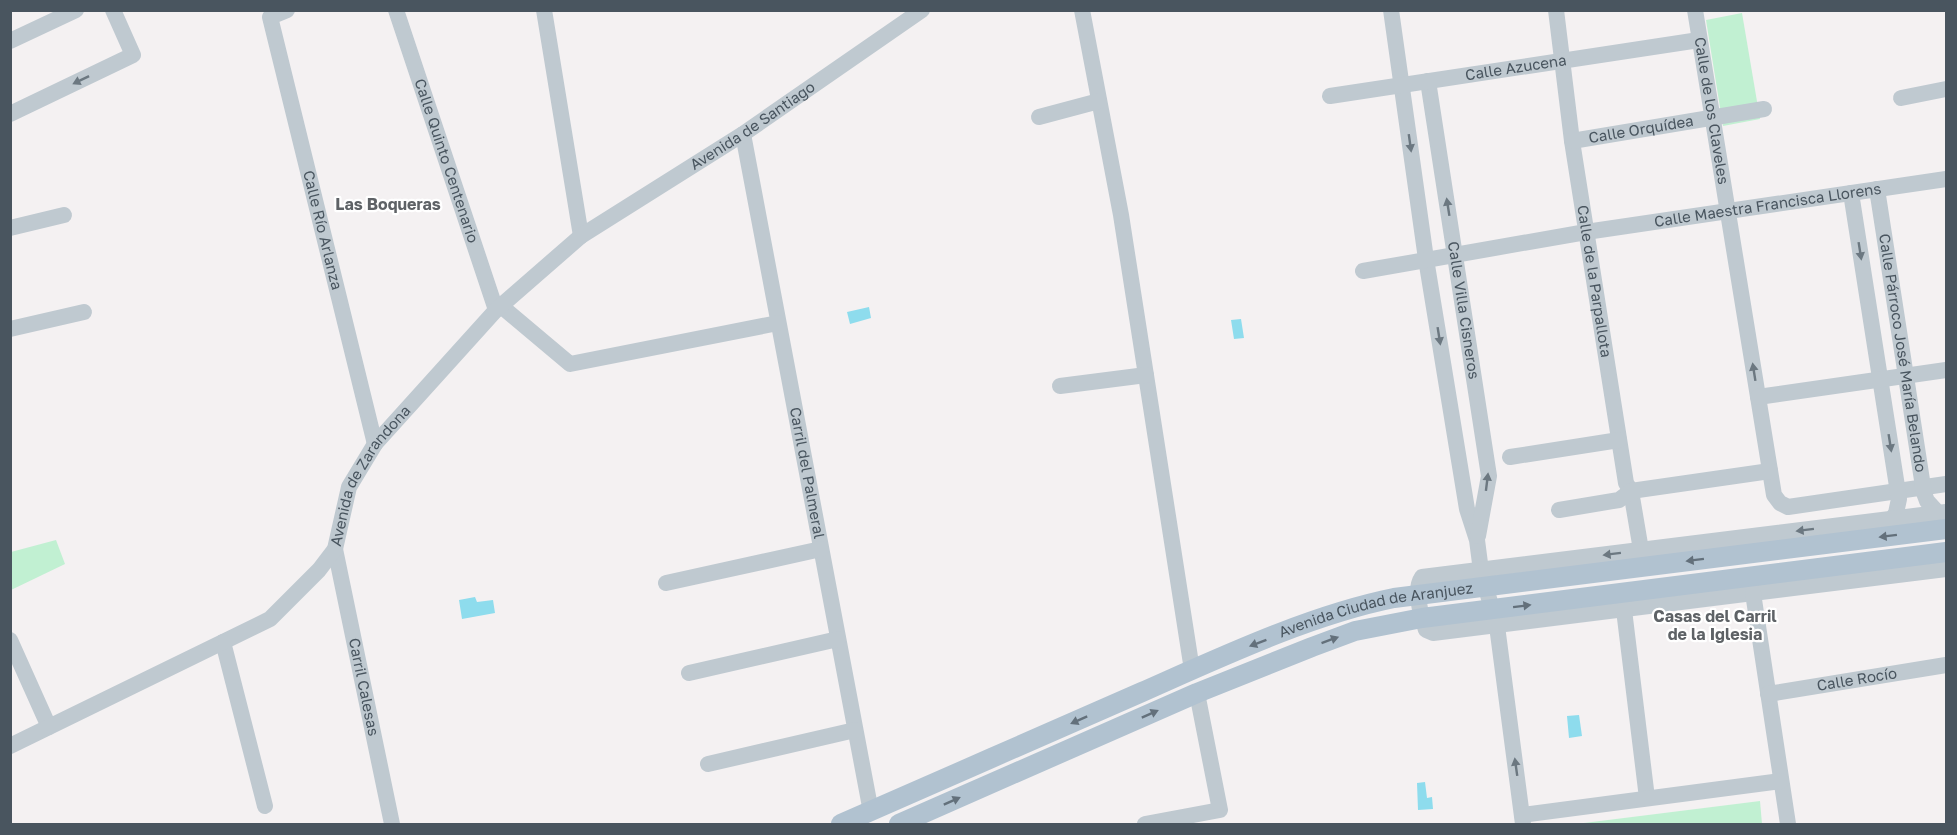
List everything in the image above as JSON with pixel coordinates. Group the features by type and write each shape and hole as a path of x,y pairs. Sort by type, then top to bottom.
{"main road":[{"name":"Avenida Ciudad de Aranjuez","path":"841,825 1192,670 1321,618 1369,603 1418,595 1483,579 1944,518"},
{"name":"Avenida Ciudad de Aranjuez","path":"899,825 1197,693 1355,631 1422,618 1495,618 1947,552"}],"street":[{"path":"10,41 75,10"},
{"path":"10,114 133,55 113,10"},
{"name":"Calle Río Arlanza","path":"287,10 270,17 375,444"},
{"name":"Calle Quinto Centenario","path":"396,10 498,308"},
{"path":"544,10 581,236"},
{"name":"Avenida de Santiago","path":"581,236 743,134 922,10"},
{"path":"1082,10 1121,215 1192,670"},
{"name":"Calle Villa Cisneros","path":"1391,10 1426,260 1467,509 1477,540 1483,579 1495,618 1523,820"},
{"name":"Calle de la Parpallota","path":"1557,10 1561,61 1572,141 1626,483 1631,491 1641,550"},
{"name":"Calle de los Claveles","path":"1695,10 1774,495 1780,503 1788,507 1947,484"},
{"name":"Calle Azucena","path":"1330,96 1699,40"},
{"name":"Calle Villa Cisneros","path":"1428,81 1489,476 1477,540"},
{"path":"1901,98 1947,89"},
{"path":"1039,117 1099,101"},
{"name":"Calle Orquídea","path":"1572,141 1764,109"},
{"name":"Carril del Palmeral","path":"743,134 871,812"},
{"name":"Calle Maestra Francisca Llorens","path":"1364,271 1587,232 1947,179"},
{"name":"Calle Párroco José María Belando","path":"1877,189 1923,488 1927,501 1944,518"},
{"name":"Calle Párroco José María Belando","path":"1851,193 1898,492 1898,506 1892,519"},
{"path":"10,228 64,215"},
{"name":"Avenida de Zarandona","path":"10,746 270,619 320,570 335,549 349,487 375,444 498,308 581,236"},
{"path":"498,308 570,364 778,323"},
{"path":"10,329 84,312"},
{"path":"1758,398 1947,370"},
{"path":"1060,387 1146,375"},
{"path":"1510,457 1619,440"},
{"path":"1558,510 1618,501 1631,491 1770,471"},
{"path":"1483,579 1641,550 1892,519 1944,518"},
{"name":"Carril Calesas","path":"335,549 392,825"},
{"path":"666,583 821,549"},
{"path":"1495,618 1624,610 1947,569"},
{"path":"1753,593 1788,825"},
{"path":"1418,595 1422,618"},
{"path":"1624,610 1647,798"},
{"path":"689,673 838,639"},
{"path":"10,640 49,727"},
{"path":"224,642 265,807"},
{"name":"Calle Rocío","path":"1768,694 1947,665"},
{"path":"1145,825 1220,810 1197,693"},
{"path":"708,764 855,730"},
{"path":"1523,820 1647,798 1781,781"}],"green space":[{"path":"1742,13 1760,119 1723,126 1706,20"},
{"path":"56,540 65,564 11,590 11,552"},
{"path":"1760,801 1762,824 1576,824"}],"water":[{"path":"869,307 871,318 850,324 847,312"},
{"path":"1241,319 1244,338 1234,339 1231,320"},
{"path":"475,597 477,602 493,600 495,613 462,619 459,600"},
{"path":"1579,715 1582,736 1569,738 1567,716"},
{"path":"1425,782 1427,798 1432,797 1433,809 1418,810 1417,783"}],"district":[{"name":"Las Boqueras","path":"388,204"},
{"name":"Casas del Carril de la Iglesia","path":"1715,625"}]}
